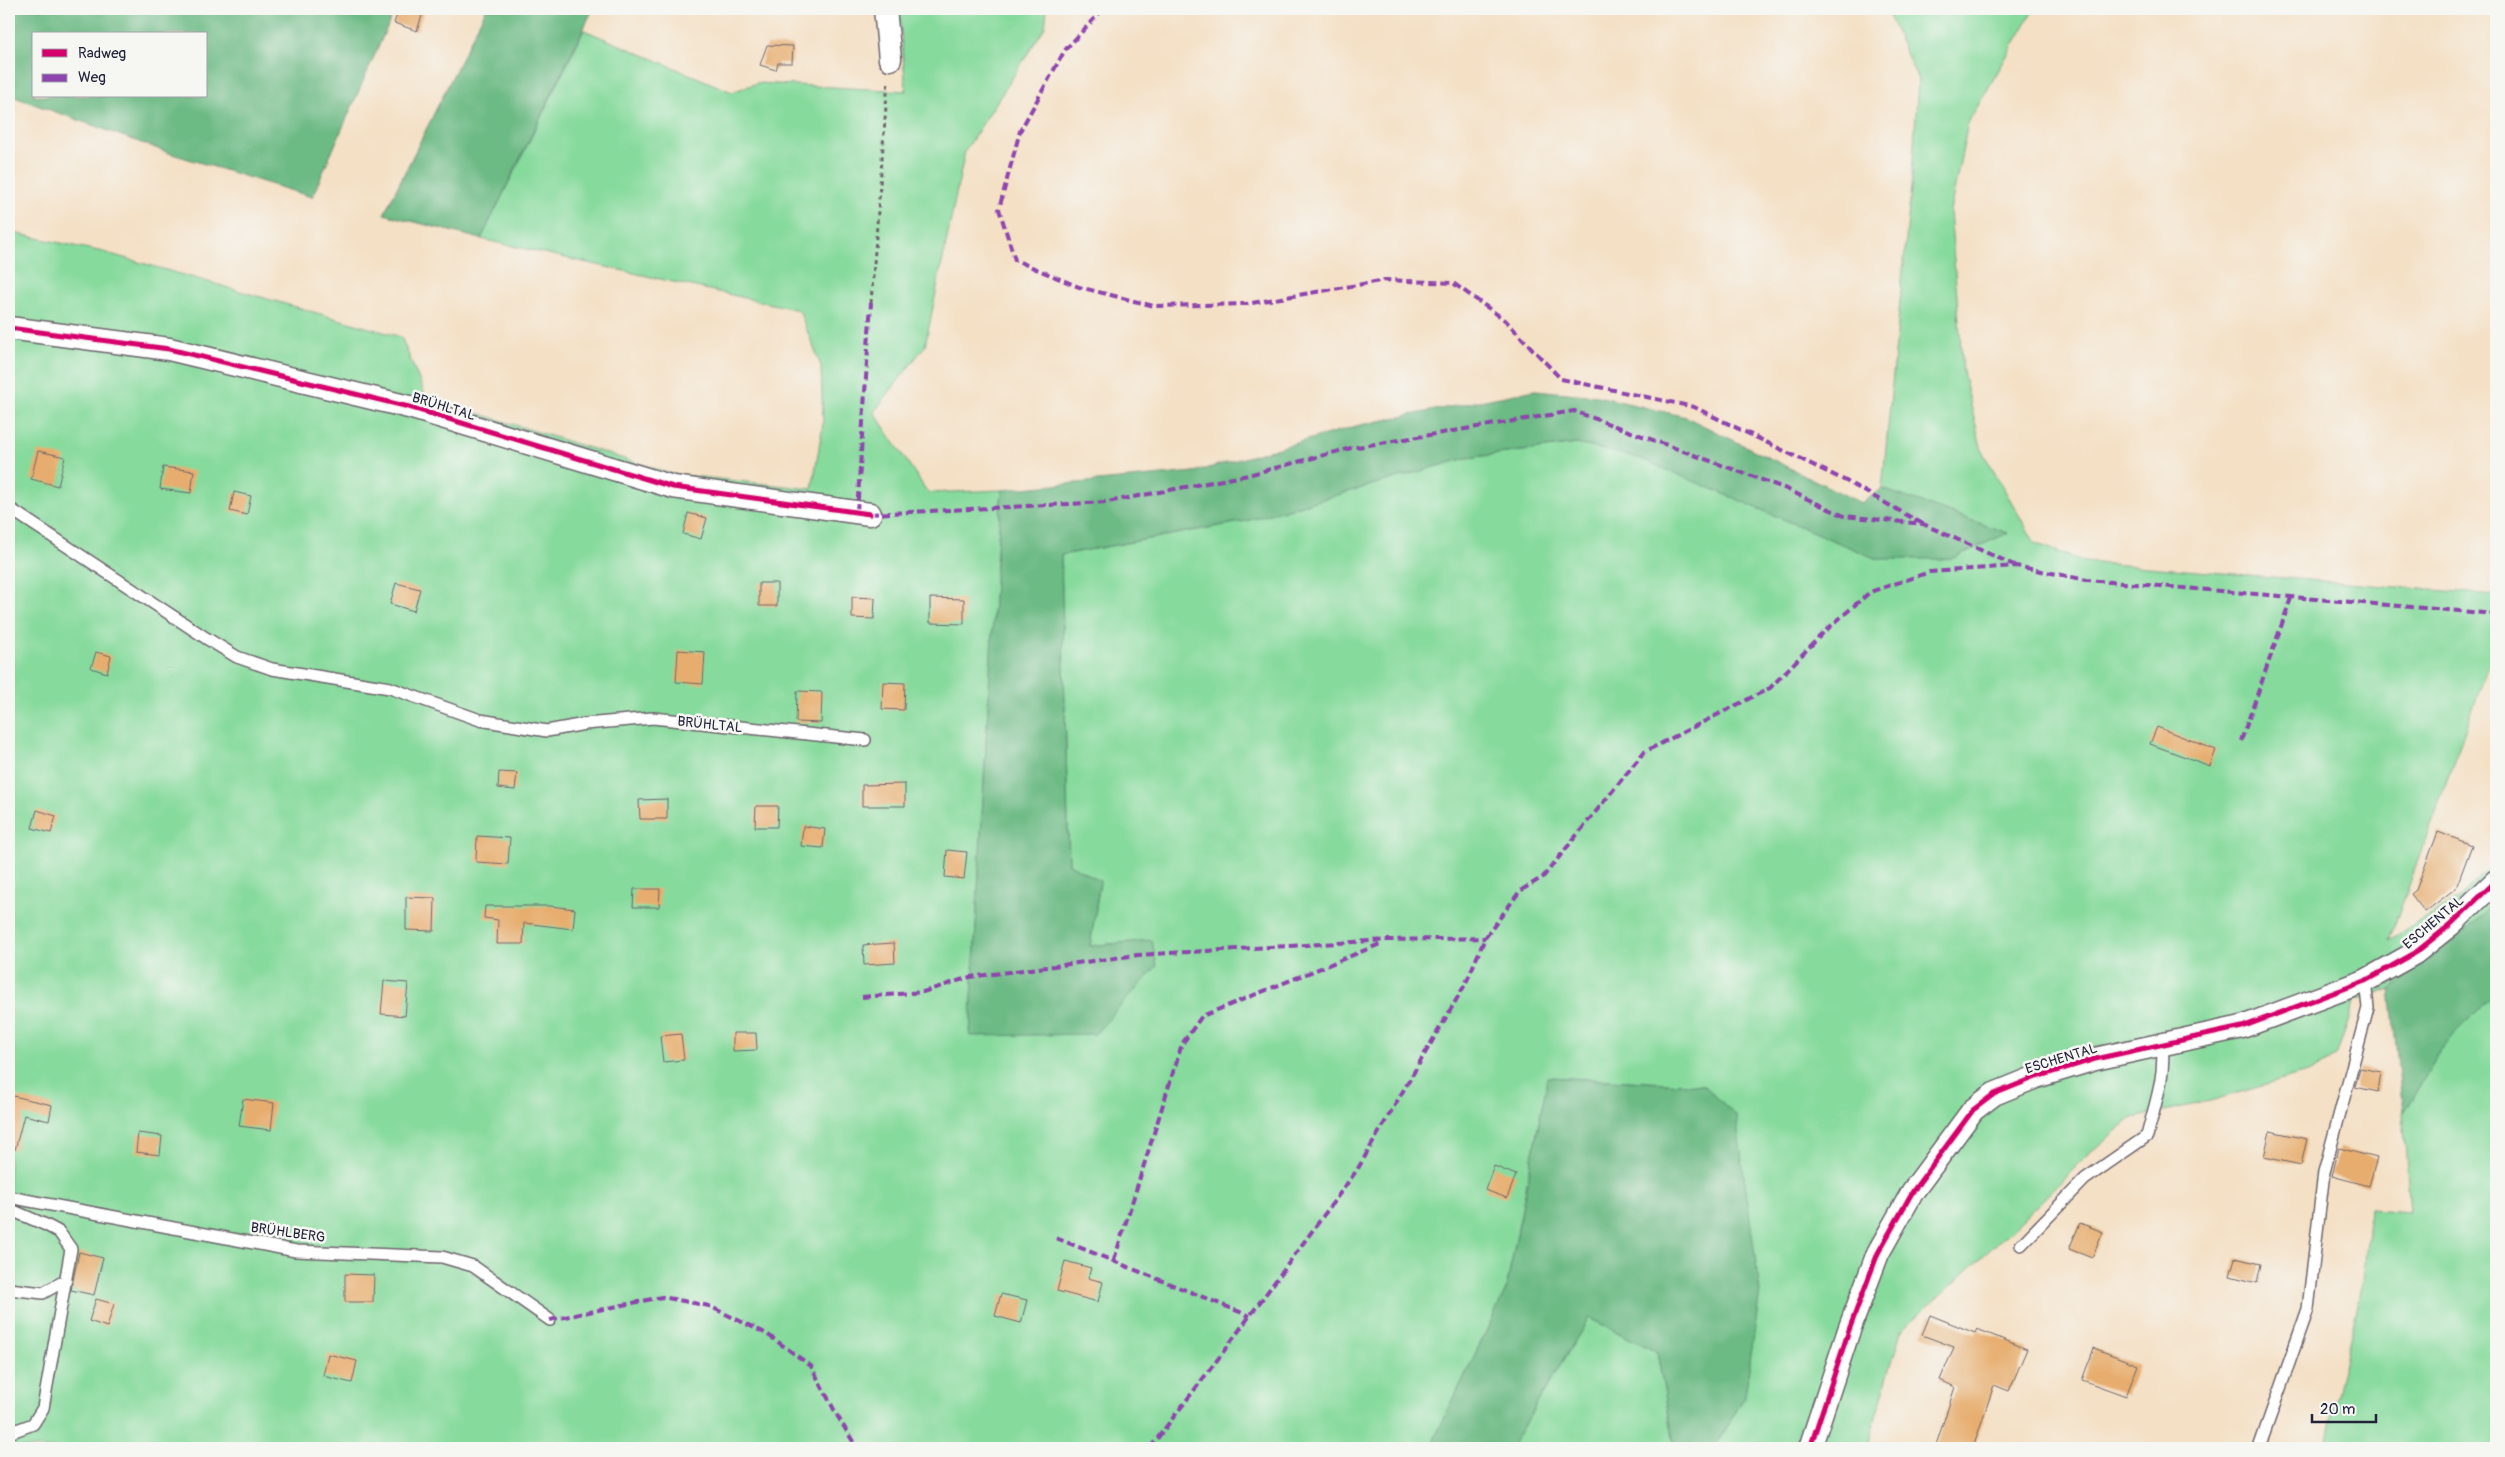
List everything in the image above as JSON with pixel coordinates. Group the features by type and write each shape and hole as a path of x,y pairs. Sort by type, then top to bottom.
{"street":[{"path":"885,9 890,59"},
{"name":"BRÜHLTAL","path":"9,328 170,350 400,404 673,488 870,514"},
{"name":"ESCHENTAL","path":"1810,1448 1849,1330 1878,1253 1913,1191 1973,1110 1994,1094 2036,1077 2095,1059 2162,1046 2242,1027 2365,981 2415,953 2450,925 2496,881"}],"lane":[{"name":"BRÜHLTAL","path":"9,508 237,657 272,669 390,688 480,720 547,731 585,724 653,718 865,740"},
{"path":"2259,1448 2308,1310 2324,1172 2368,1008 2365,981"},
{"path":"2021,1246 2085,1179 2147,1136 2160,1085 2164,1060 2162,1046"},
{"name":"BRÜHLBERG","path":"9,1197 296,1252 442,1257 473,1266 550,1320"},
{"path":"9,1209 46,1224 59,1232 70,1249 43,1408 33,1424 9,1433"},
{"path":"9,1289 43,1293 66,1280"}],"path":[{"path":"871,302 890,59"}],"green space":[{"path":"9,9 395,9 312,197 172,154 9,95"},
{"path":"486,9 593,9 481,239 384,214"},
{"path":"899,9 1047,9 1045,27 965,151 925,346 874,412 928,493 1002,490 996,563 970,1035 1152,940 1090,946 1100,882 1069,864 1061,555 1246,521 1466,458 1577,444 2008,534 1882,489 1912,177 1918,80 1886,9 2034,9 1968,123 1950,211 1963,372 1982,451 2035,543 2085,562 2496,595 2496,645 2389,940 2460,897 2496,862 2496,901 2480,918 2390,989 2355,1000 2336,1057 2310,1072 2210,1101 2133,1118 2089,1154 2019,1223 1901,1331 1867,1448 1714,1448 1745,1396 1704,1085 1548,1077 1506,1290 1430,1448 9,1448 9,232 103,252 401,337 426,397 672,474 812,489 823,424 821,366 799,310 481,239 584,30 732,92 757,83 906,91"},
{"path":"1535,390 1597,396 1686,417 1861,503 1882,489 2008,533 1951,559 1877,559 1639,458 1577,444 1466,458 1246,521 1061,555 1069,864 1100,881 1090,946 1152,940 1157,966 1095,1034 970,1036 996,563 1002,490 1194,472 1360,425"},
{"path":"2496,901 2496,992 2446,1042 2403,1113 2390,989 2480,918"},
{"path":"2496,992 2496,1448 2325,1448 2363,1282 2370,1209 2410,1212 2403,1113 2446,1042"},
{"path":"1548,1077 1704,1085 1736,1116 1760,1292 1745,1396 1714,1448 1675,1448 1657,1352 1589,1318 1510,1448 1430,1448 1506,1290"},
{"path":"1589,1318 1657,1352 1675,1448 1510,1448"}],"building":[{"path":"399,9 424,9 417,31 394,23"},
{"path":"767,45 793,46 792,63 778,63 776,70 760,65"},
{"path":"38,451 65,457 58,486 31,479"},
{"path":"163,467 194,471 191,493 160,489"},
{"path":"234,492 251,496 247,515 230,511"},
{"path":"688,513 707,518 701,539 683,534"},
{"path":"396,583 420,589 414,611 390,604"},
{"path":"759,583 777,583 777,606 759,606"},
{"path":"852,597 875,598 874,619 852,618"},
{"path":"930,598 964,599 964,624 930,623"},
{"path":"678,650 705,652 703,684 676,682"},
{"path":"96,652 111,656 107,673 91,668"},
{"path":"883,682 905,683 904,710 882,709"},
{"path":"797,691 822,692 821,723 796,722"},
{"path":"2157,727 2216,750 2210,766 2150,744"},
{"path":"499,772 517,773 515,790 498,788"},
{"path":"905,784 905,806 862,806 862,785"},
{"path":"667,799 667,819 640,819 639,800"},
{"path":"756,806 778,806 777,827 755,827"},
{"path":"37,810 56,816 51,833 32,828"},
{"path":"803,826 825,829 823,848 801,846"},
{"path":"2438,832 2472,845 2456,888 2425,912 2411,894 2416,890"},
{"path":"477,836 510,838 508,864 476,862"},
{"path":"947,850 967,852 964,879 945,877"},
{"path":"634,889 660,889 659,907 633,907"},
{"path":"406,897 435,898 434,931 406,930"},
{"path":"485,906 550,906 575,909 573,929 524,923 523,944 497,944 498,920 484,918"},
{"path":"894,943 895,963 864,965 863,945"},
{"path":"384,981 408,983 405,1016 381,1014"},
{"path":"733,1033 756,1033 757,1050 733,1051"},
{"path":"681,1034 684,1060 663,1062 660,1036"},
{"path":"2360,1068 2381,1072 2378,1092 2355,1087"},
{"path":"9,1095 52,1105 49,1121 24,1115 15,1150 9,1149"},
{"path":"243,1099 274,1103 271,1130 239,1126"},
{"path":"2270,1131 2307,1139 2301,1165 2264,1157"},
{"path":"138,1133 162,1136 160,1155 136,1152"},
{"path":"2339,1148 2377,1158 2369,1186 2332,1176"},
{"path":"1494,1166 1516,1175 1507,1198 1485,1190"},
{"path":"2080,1223 2103,1232 2092,1258 2069,1249"},
{"path":"79,1252 103,1258 94,1295 71,1290"},
{"path":"2235,1258 2261,1264 2257,1283 2230,1276"},
{"path":"1065,1261 1091,1268 1088,1278 1103,1282 1098,1302 1057,1291"},
{"path":"345,1274 374,1275 373,1302 345,1302"},
{"path":"1001,1294 1027,1300 1021,1323 995,1316"},
{"path":"96,1299 114,1304 107,1327 89,1321"},
{"path":"1930,1315 1975,1333 1977,1329 2027,1349 2009,1391 1994,1385 1973,1448 1935,1448 1955,1387 1940,1380 1954,1347 1922,1335"},
{"path":"2094,1348 2138,1365 2126,1396 2082,1380"},
{"path":"328,1354 357,1361 352,1383 323,1376"}],"marked path":[{"path":"1103,9 1065,50 1020,131 999,209 1015,260 1079,287 1154,306 1246,304 1386,280 1453,283 1505,320 1561,379 1694,407 1846,481 1923,524"},
{"path":"857,512 871,303"},
{"path":"870,514 1107,502 1248,475 1351,448 1574,411 1784,488 1844,516 1923,524 2014,565"},
{"path":"1150,1448 1357,1170 1466,983 1485,938 1520,891 1543,877 1644,752 1770,688 1824,632 1870,592 1930,572 2016,566 2087,580 2496,614"},
{"path":"2241,741 2291,598"},
{"path":"862,997 923,992 970,977 1138,955 1388,940 1485,938"},
{"path":"1114,1260 1182,1044 1202,1016 1380,944"},
{"path":"1056,1238 1250,1316"},
{"path":"550,1320 662,1297 709,1306 767,1334 811,1366 857,1448"}],"cycle path":[{"path":"9,328 169,349 409,407 673,487 870,514"},
{"path":"1810,1448 1849,1330 1878,1253 1913,1191 1973,1110 1994,1094 2036,1077 2095,1059 2242,1027 2365,981 2415,953 2450,925 2496,881"}]}
